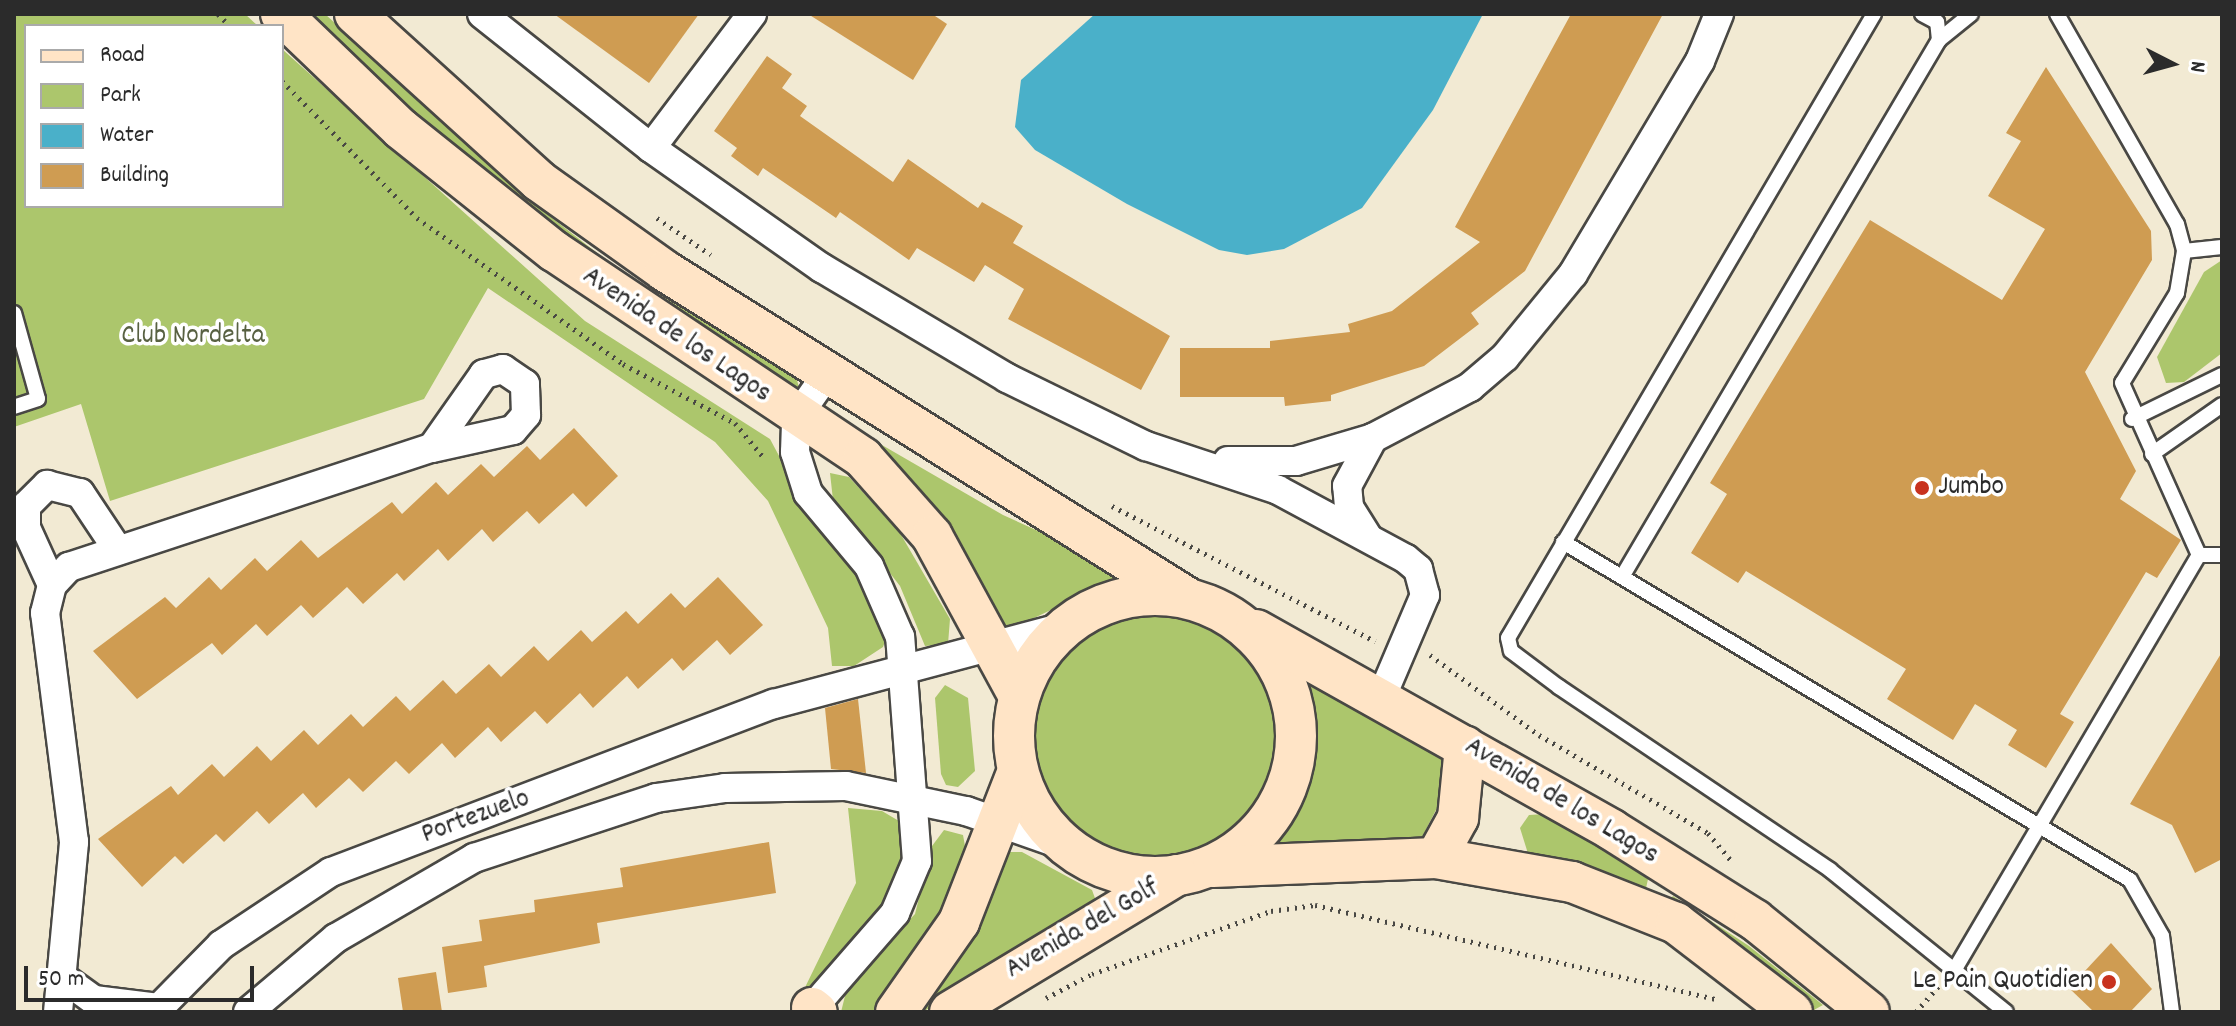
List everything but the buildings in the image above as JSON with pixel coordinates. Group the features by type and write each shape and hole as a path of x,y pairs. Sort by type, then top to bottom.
{"street":[{"name":"Avenida de los Lagos","path":"281,14 401,129 554,251 796,418 863,458 905,500 995,647 1019,696"},
{"name":"Avenida de los Lagos","path":"355,14 539,181 825,377 1081,526 1186,597"},
{"path":"482,14 651,148 822,268 1007,378 1184,458 1278,490 1367,536 1424,581 1405,641 1382,696"},
{"path":"651,148 752,14"},
{"path":"1184,458 1296,461 1373,438 1470,387 1541,319 1700,61 1719,14"},
{"path":"813,1011 910,886 916,800 907,672 887,599 869,566 801,477 796,418 825,377"},
{"path":"1367,536 1349,507 1347,486 1373,438"},
{"path":"58,1012 74,842 45,613 52,585 69,567 432,448"},
{"path":"52,585 26,528 26,506 47,485 80,493 118,550"},
{"path":"896,1012 959,922 1018,771 1019,696 1036,658 1063,627 1100,605 1142,594 1186,597 1236,620 1280,670 1292,702 1293,759 1280,802 1260,829 1191,872 1118,873 1066,846 1036,812 1018,771"},
{"name":"Avenida de los Lagos","path":"1236,620 1382,696 1755,920 1869,1012"},
{"name":"Portezuelo","path":"157,1010 221,945 331,872 774,704 907,672 1063,627"},
{"path":"1436,858 1458,818 1465,746"},
{"name":"Portezuelo","path":"248,1012 336,938 404,894 522,837 656,798 725,788 846,786 916,800 1066,846"},
{"name":"Avenida de los Lagos","path":"1191,872 1436,858 1520,870 1635,903 1723,953 1792,1012"},
{"name":"Avenida del Golf","path":"950,1012 1191,872"},
{"path":"62,977 94,1000 157,1010"}],"lane":[{"path":"1874,14 1563,542 1511,624 1511,651 1830,870 2006,1012"},
{"path":"1922,14 1937,22 1939,40"},
{"path":"1622,577 1939,40 1971,14"},
{"path":"2057,14 2177,224 2184,251 2177,293 2123,374 2132,419 2152,454 2199,555"},
{"path":"2184,251 2222,247"},
{"path":"14,316 38,399 14,407"},
{"path":"2132,419 2222,375"},
{"path":"2152,454 2222,405"},
{"path":"1563,542 2037,820 2136,889 2169,960 2172,1012"},
{"path":"1955,969 2037,820 2199,555"},
{"path":"2199,555 2222,555"}],"path":[{"path":"284,83 417,218 623,364 735,423 772,470"},
{"path":"645,210 718,259"},
{"path":"1098,498 1369,643 1391,633 1405,641 1539,735 1708,833 1738,869"},
{"path":"1036,1004 1092,974 1271,911 1315,905 1649,978 1727,1006"},
{"path":"1916,1012 1955,969"}],"green space":[{"name":"Club Nordelta","path":"14,14 245,14 256,24 24,24 24,208 284,208 284,51 585,321 770,439 801,497 852,555 889,630 883,647 854,666 832,666 828,628 768,501 715,442 488,288 424,399 110,501 81,404 14,427"},
{"path":"295,14 325,14 525,197 619,270 796,377 801,394 612,284"},
{"path":"2222,260 2222,353 2184,382 2166,383 2157,357 2204,272"},
{"path":"856,430 1003,515 1111,564 1113,580 1001,634"},
{"path":"830,473 849,477 900,533 950,619 948,644 925,646 900,586 833,500"},
{"path":"1154,611 1201,621 1223,632 1241,648 1257,666 1268,688 1278,735 1268,782 1257,804 1241,822 1223,838 1201,849 1154,859 1107,849 1085,838 1067,822 1051,804 1040,782 1030,735 1040,688 1051,666 1067,648 1085,632 1107,621"},
{"path":"1312,679 1423,742 1443,761 1451,781 1422,837 1275,844 1303,774 1308,738 1300,691"},
{"path":"945,685 968,698 975,771 958,787 946,785 941,774 935,698"},
{"path":"848,808 882,811 904,824 910,834 900,890 793,1012 856,883"},
{"path":"1545,814 1640,871 1648,879 1645,893 1530,860 1520,828 1529,815"},
{"path":"944,830 963,835 965,846 949,902 876,1012 841,1012 848,984 915,914 932,846"},
{"path":"1005,852 1022,852 1092,890 1096,901 923,1012 954,967"},
{"path":"1673,896 1749,946 1823,1005 1812,1011 1668,902"}],"water":[{"path":"1095,14 1483,14 1433,110 1362,208 1284,249 1247,255 1219,250 1127,204 1035,150 1015,127 1021,80"}],"place":[{"name":"Jumbo","path":"1922,488"},
{"name":"Le Pain Quotidien","path":"2109,982"}]}
